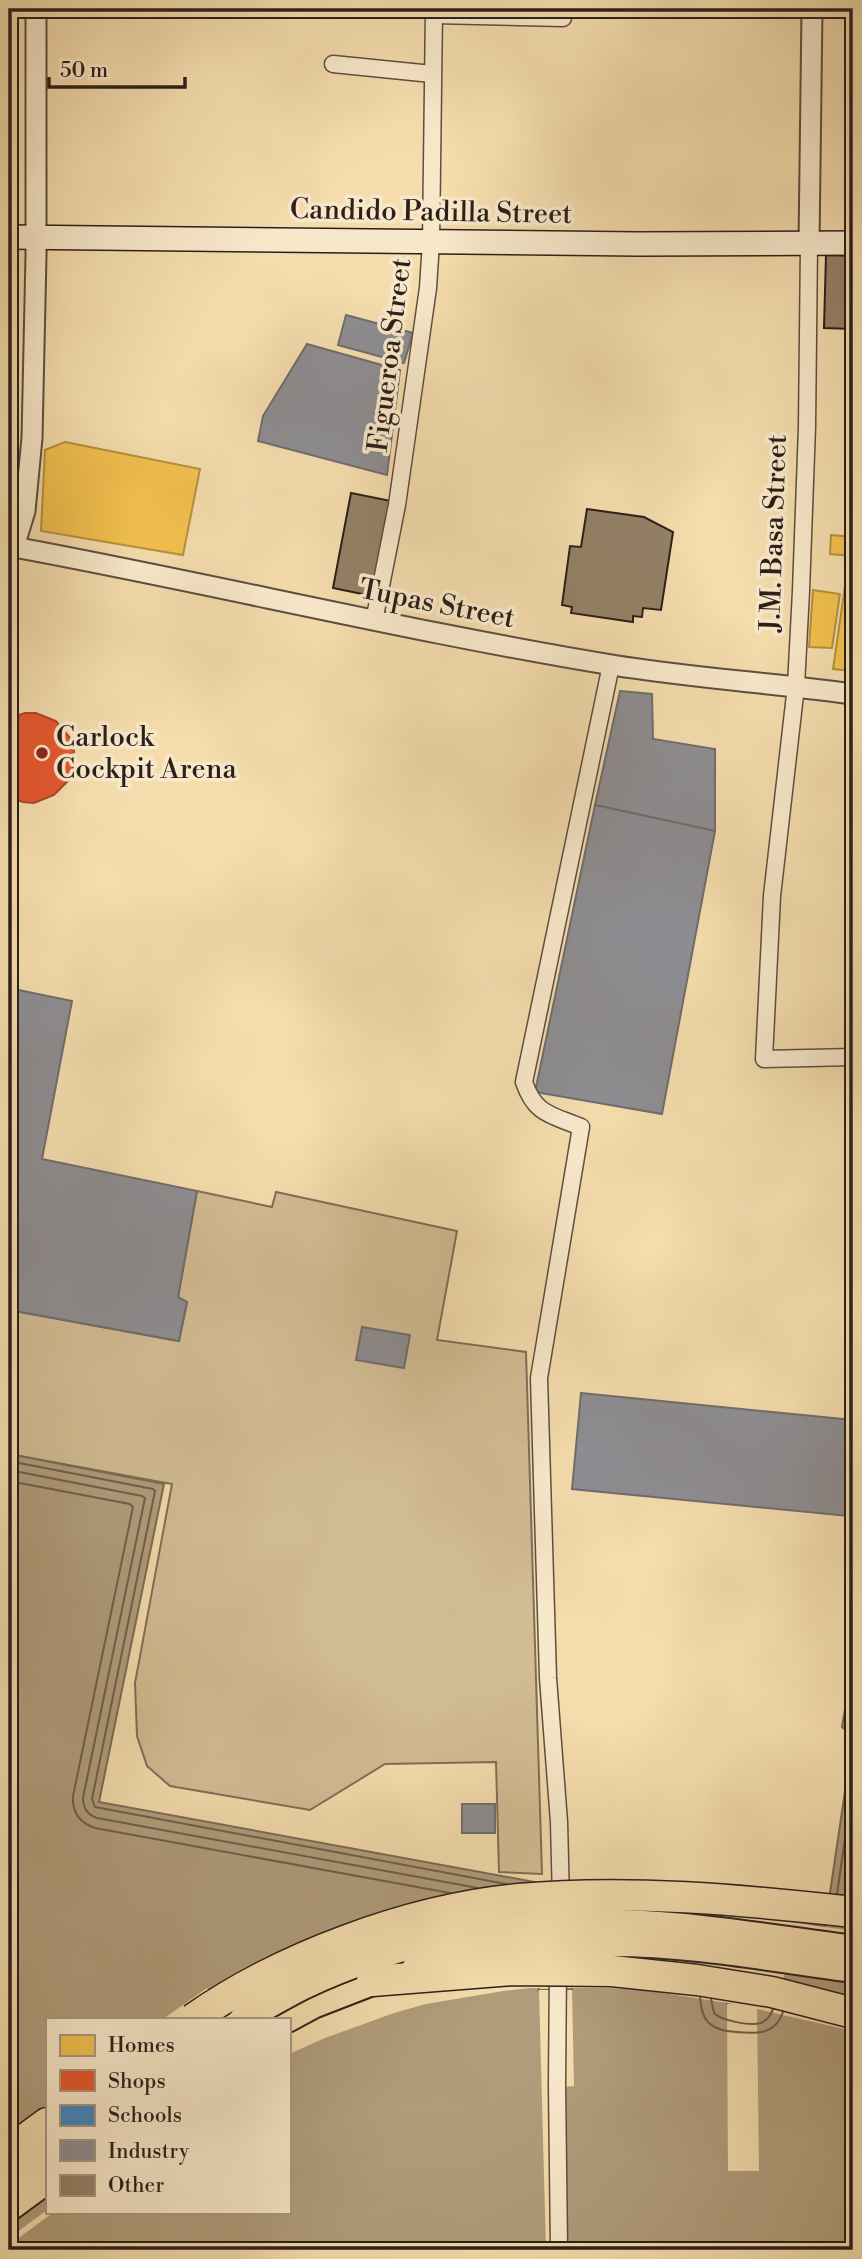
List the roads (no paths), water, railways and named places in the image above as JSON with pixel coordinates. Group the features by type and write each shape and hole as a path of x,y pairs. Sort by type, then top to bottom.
{"highway":[{"path":"194,2018 246,1986 327,1947 403,1923 518,1899 615,1896 711,1900 853,1913"},
{"path":"245,2018 304,1986 372,1959 448,1937 524,1926 622,1923 718,1931 853,1949"},
{"path":"289,2018 372,1981 450,1960 522,1947 607,1943 715,1951 853,1969"},
{"path":"372,1981 513,1970 624,1972 760,1990 853,2013"},
{"path":"9,2151 46,2124"},
{"path":"9,2182 46,2155"},
{"path":"9,2208 46,2181"}],"main road":[{"name":"Candido Padilla Street","path":"9,237 853,243"}],"street":[{"path":"12,546 25,511 32,438 36,237 36,9"},
{"name":"J.M. Basa Street","path":"812,9 806,441 796,686 772,896 764,1059 853,1057"},
{"path":"434,12 563,18"},
{"name":"Figueroa Street","path":"374,621 397,505 428,288 434,12"},
{"path":"333,64 432,74"},
{"name":"Tupas Street","path":"12,546 374,621 611,665 853,694"},
{"path":"559,2250 557,1990 562,1877 548,1678 539,1378 581,1127 540,1110 529,1098 523,1082 611,665"}],"water":[{"path":"9,1454 164,1484 99,1802 535,1882 539,1990 572,1989 574,1889 721,1906 727,2004 757,2008 757,1912 825,1927 853,1737 853,2250 9,2250"},
{"path":"853,1663 853,1737 842,1727"}],"place":[{"name":"Carlock Cockpit Arena","path":"42,753"}]}
